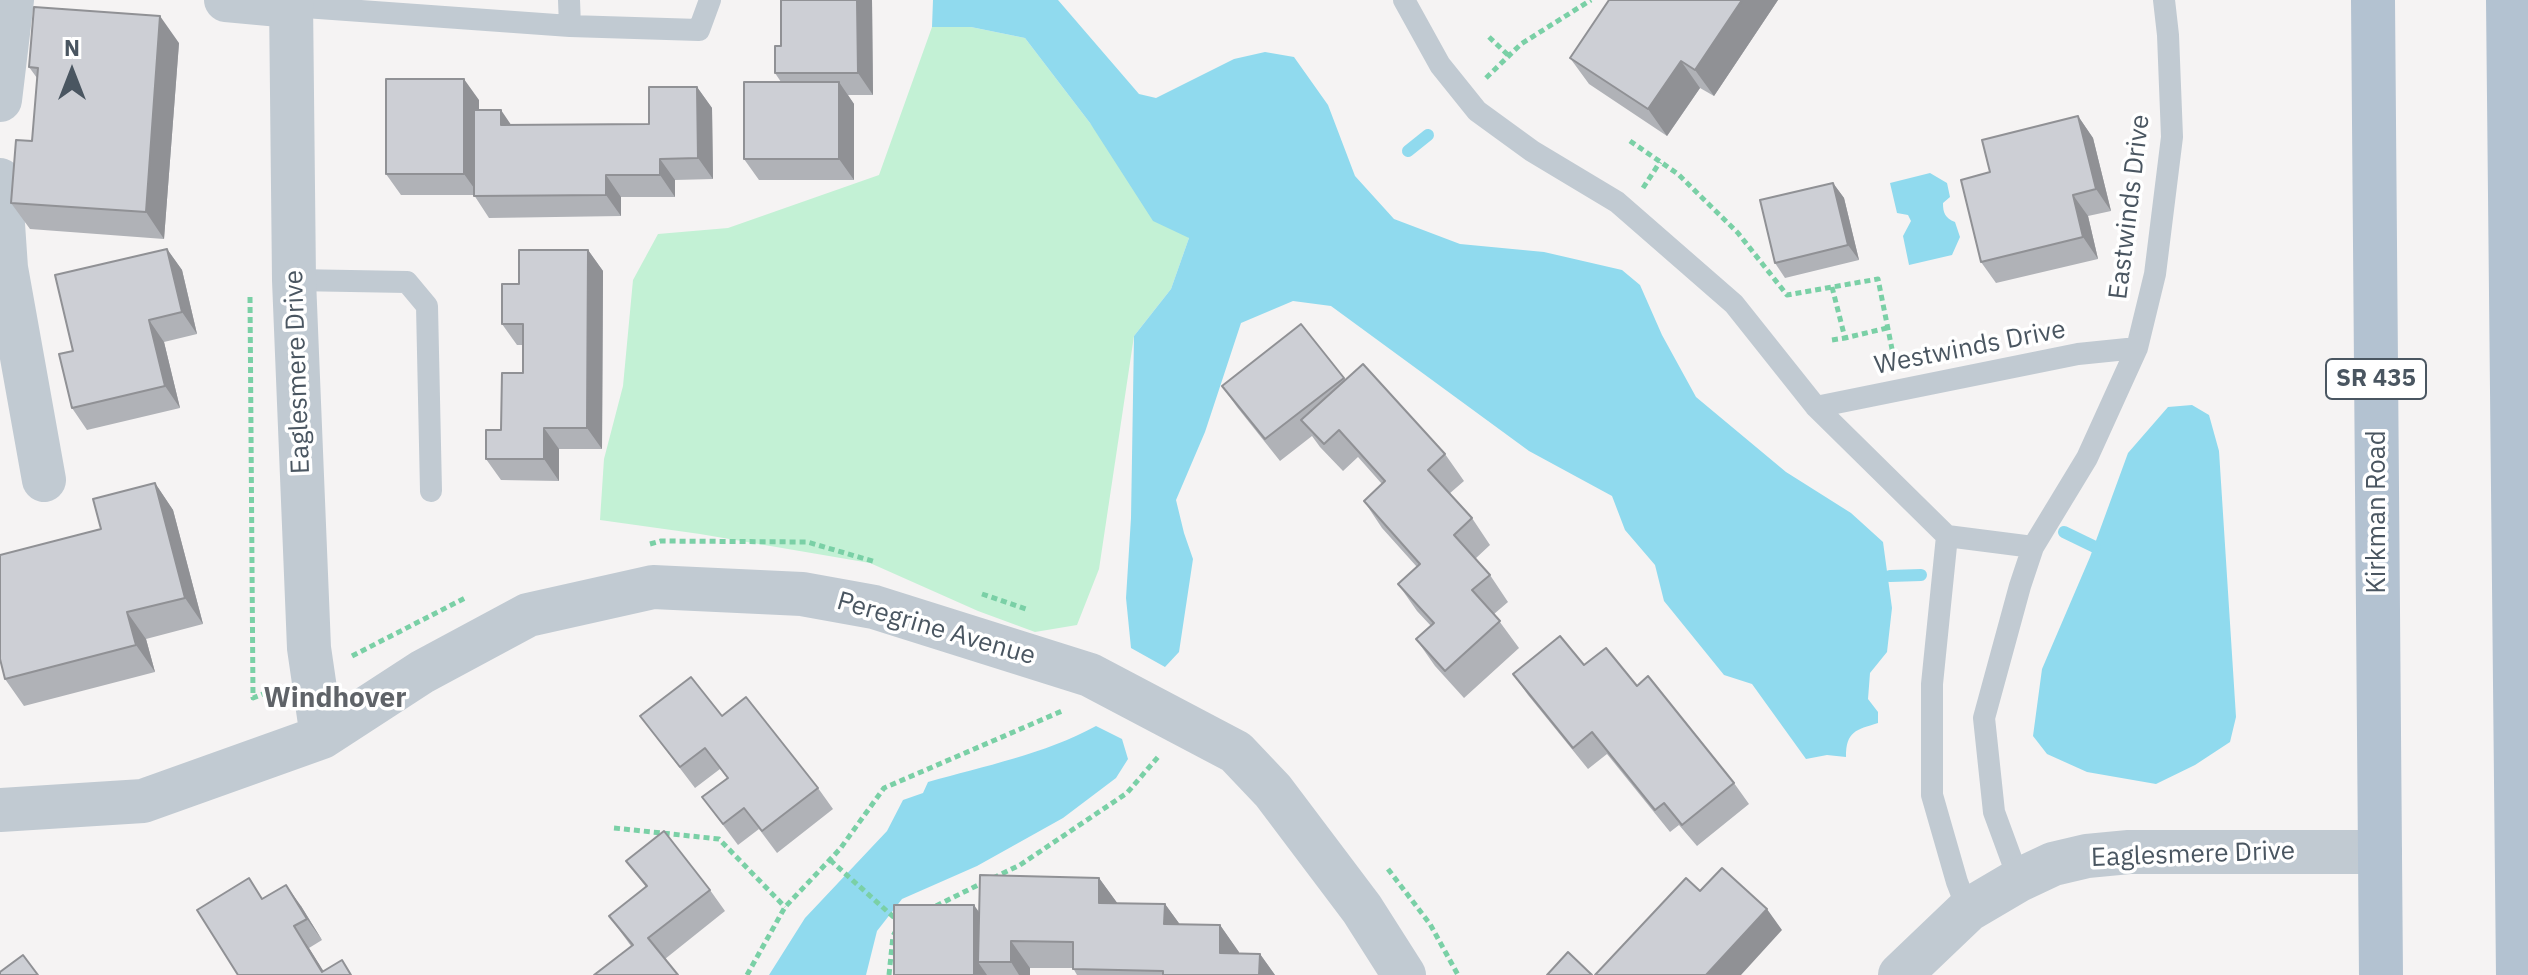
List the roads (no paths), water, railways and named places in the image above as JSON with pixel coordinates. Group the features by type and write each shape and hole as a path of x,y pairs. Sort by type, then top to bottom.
{"main road":[{"name":"Kirkman Road","path":"2373,0 2381,975"},
{"path":"2508,0 2522,911 2518,975"}],"street":[{"path":"0,100 12,0"},
{"path":"226,0 291,3"},
{"name":"Eaglesmere Drive","path":"291,3 294,280 309,648 322,737"},
{"path":"0,180 6,268 44,480"},
{"name":"Peregrine Avenue","path":"0,810 143,801 322,737 422,672 528,615 653,587 802,594 874,607 1090,675 1236,752 1273,791 1362,909 1404,975"},
{"name":"Eaglesmere Drive","path":"1900,975 1968,910 2053,864 2087,856 2129,852 2380,852"}],"lane":[{"path":"569,0 570,26"},
{"path":"291,3 570,26 699,30 710,0"},
{"path":"1404,0 1440,65 1477,111 1532,151 1617,202 1734,304 1816,407 1947,536 2033,547"},
{"name":"Eastwinds Drive","path":"2019,880 1994,812 1984,718 2033,547 2087,458 2137,348 2155,274 2172,137 2164,0"},
{"path":"294,280 407,282 427,306 431,491"},
{"name":"Westwinds Drive","path":"1816,407 2078,354 2137,348"},
{"path":"1947,536 1932,684 1932,795 1968,910"}],"water":[{"path":"933,0 1058,0 1139,94 1156,98 1234,59 1265,52 1294,57 1328,105 1355,176 1394,219 1460,244 1544,252 1622,270 1640,285 1662,335 1696,397 1786,472 1851,513 1883,542 1892,608 1887,652 1870,673 1868,699 1878,712 1878,723 1850,737 1846,757 1827,755 1806,759 1752,684 1724,675 1664,601 1655,565 1625,530 1612,496 1529,451 1331,306 1293,301 1241,323 1205,432 1176,500 1193,559 1179,652 1165,667 1131,648 1126,598 1131,518 1134,336 1171,289 1189,238 1153,221 1090,123 1025,38 971,27 932,27"},
{"path":"1930,173 1947,183 1950,197 1943,203 1943,210 1955,222 1960,237 1952,255 1909,265 1903,236 1911,221 1908,215 1897,213 1890,183"},
{"path":"2192,405 2209,415 2219,451 2236,717 2230,742 2195,765 2156,784 2087,772 2047,754 2033,736 2042,669 2090,557 2128,453 2168,407"},
{"path":"1096,726 1122,739 1128,759 1116,778 1063,818 977,866 902,899 877,931 866,975 769,975 805,918 887,831 903,800 923,793 928,782 1035,752"}],"waterway":[{"path":"1408,151 1428,135"},
{"path":"2064,532 2095,547"},
{"path":"1890,576 1921,575"}],"district":[{"name":"Windhover","path":"335,699"}]}
